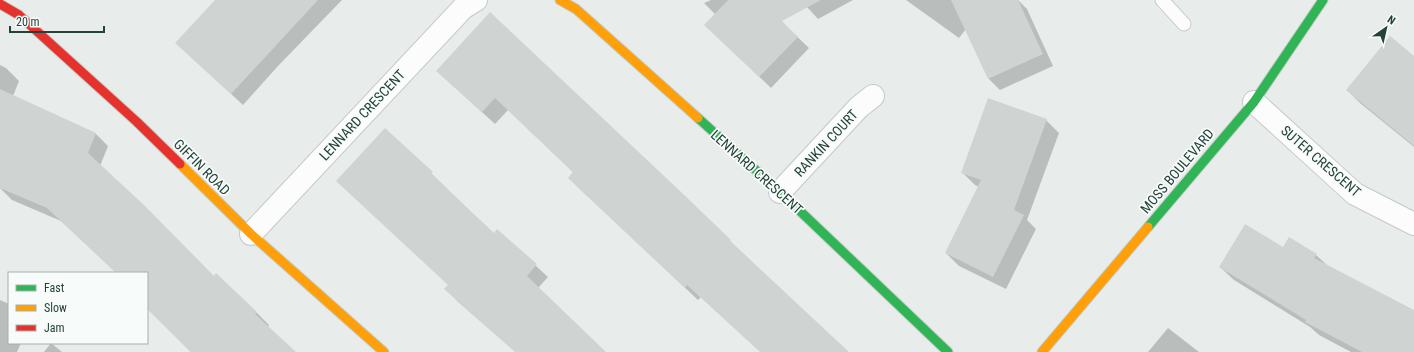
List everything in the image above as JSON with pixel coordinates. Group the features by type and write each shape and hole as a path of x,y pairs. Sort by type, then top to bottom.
{"street":[{"name":"LENNARD CRESCENT","path":"251,234 463,8 476,0"},
{"name":"LENNARD CRESCENT","path":"560,0 576,9 780,192 948,352"},
{"name":"MOSS BOULEVARD","path":"1042,352 1254,102 1323,0"},
{"name":"GIFFIN ROAD","path":"0,4 19,16 137,122 251,234 384,352"},
{"name":"RANKIN COURT","path":"780,192 859,107 873,96"},
{"name":"SUTER CRESCENT","path":"1254,102 1355,194 1414,224"}],"lane":[{"path":"1162,0 1184,24"}],"building":[{"path":"215,0 318,0 231,94 175,43"},
{"path":"728,0 821,0 782,21 798,37 759,77 704,25"},
{"path":"951,0 1018,0 1043,54 988,79"},
{"path":"490,12 680,191 731,240 730,241 849,352 760,352 687,285 685,288 568,178 573,172 495,98 482,112 436,71"},
{"path":"1390,36 1414,56 1414,146 1346,90"},
{"path":"0,89 96,133 88,153 145,206 214,276 216,273 257,312 255,314 296,352 191,352 148,310 148,272 115,272 47,208 0,188"},
{"path":"988,98 1047,119 1014,210 1024,215 993,277 945,253 981,180 961,173"},
{"path":"385,128 433,172 431,174 494,233 497,229 537,264 527,276 606,352 515,352 444,289 448,285 336,181"},
{"path":"1245,224 1283,247 1289,237 1317,254 1314,258 1414,310 1414,352 1362,352 1305,322 1306,320 1219,267"}],"traffic: fast":[{"path":"1148,227 1254,102 1323,0"},
{"path":"698,118 780,192 948,352"}],"traffic: slow":[{"path":"560,0 576,9 698,118"},
{"path":"180,164 251,234 384,352"},
{"path":"1042,352 1148,227"}],"traffic: jam":[{"path":"0,4 19,15 137,122 180,164"}]}
